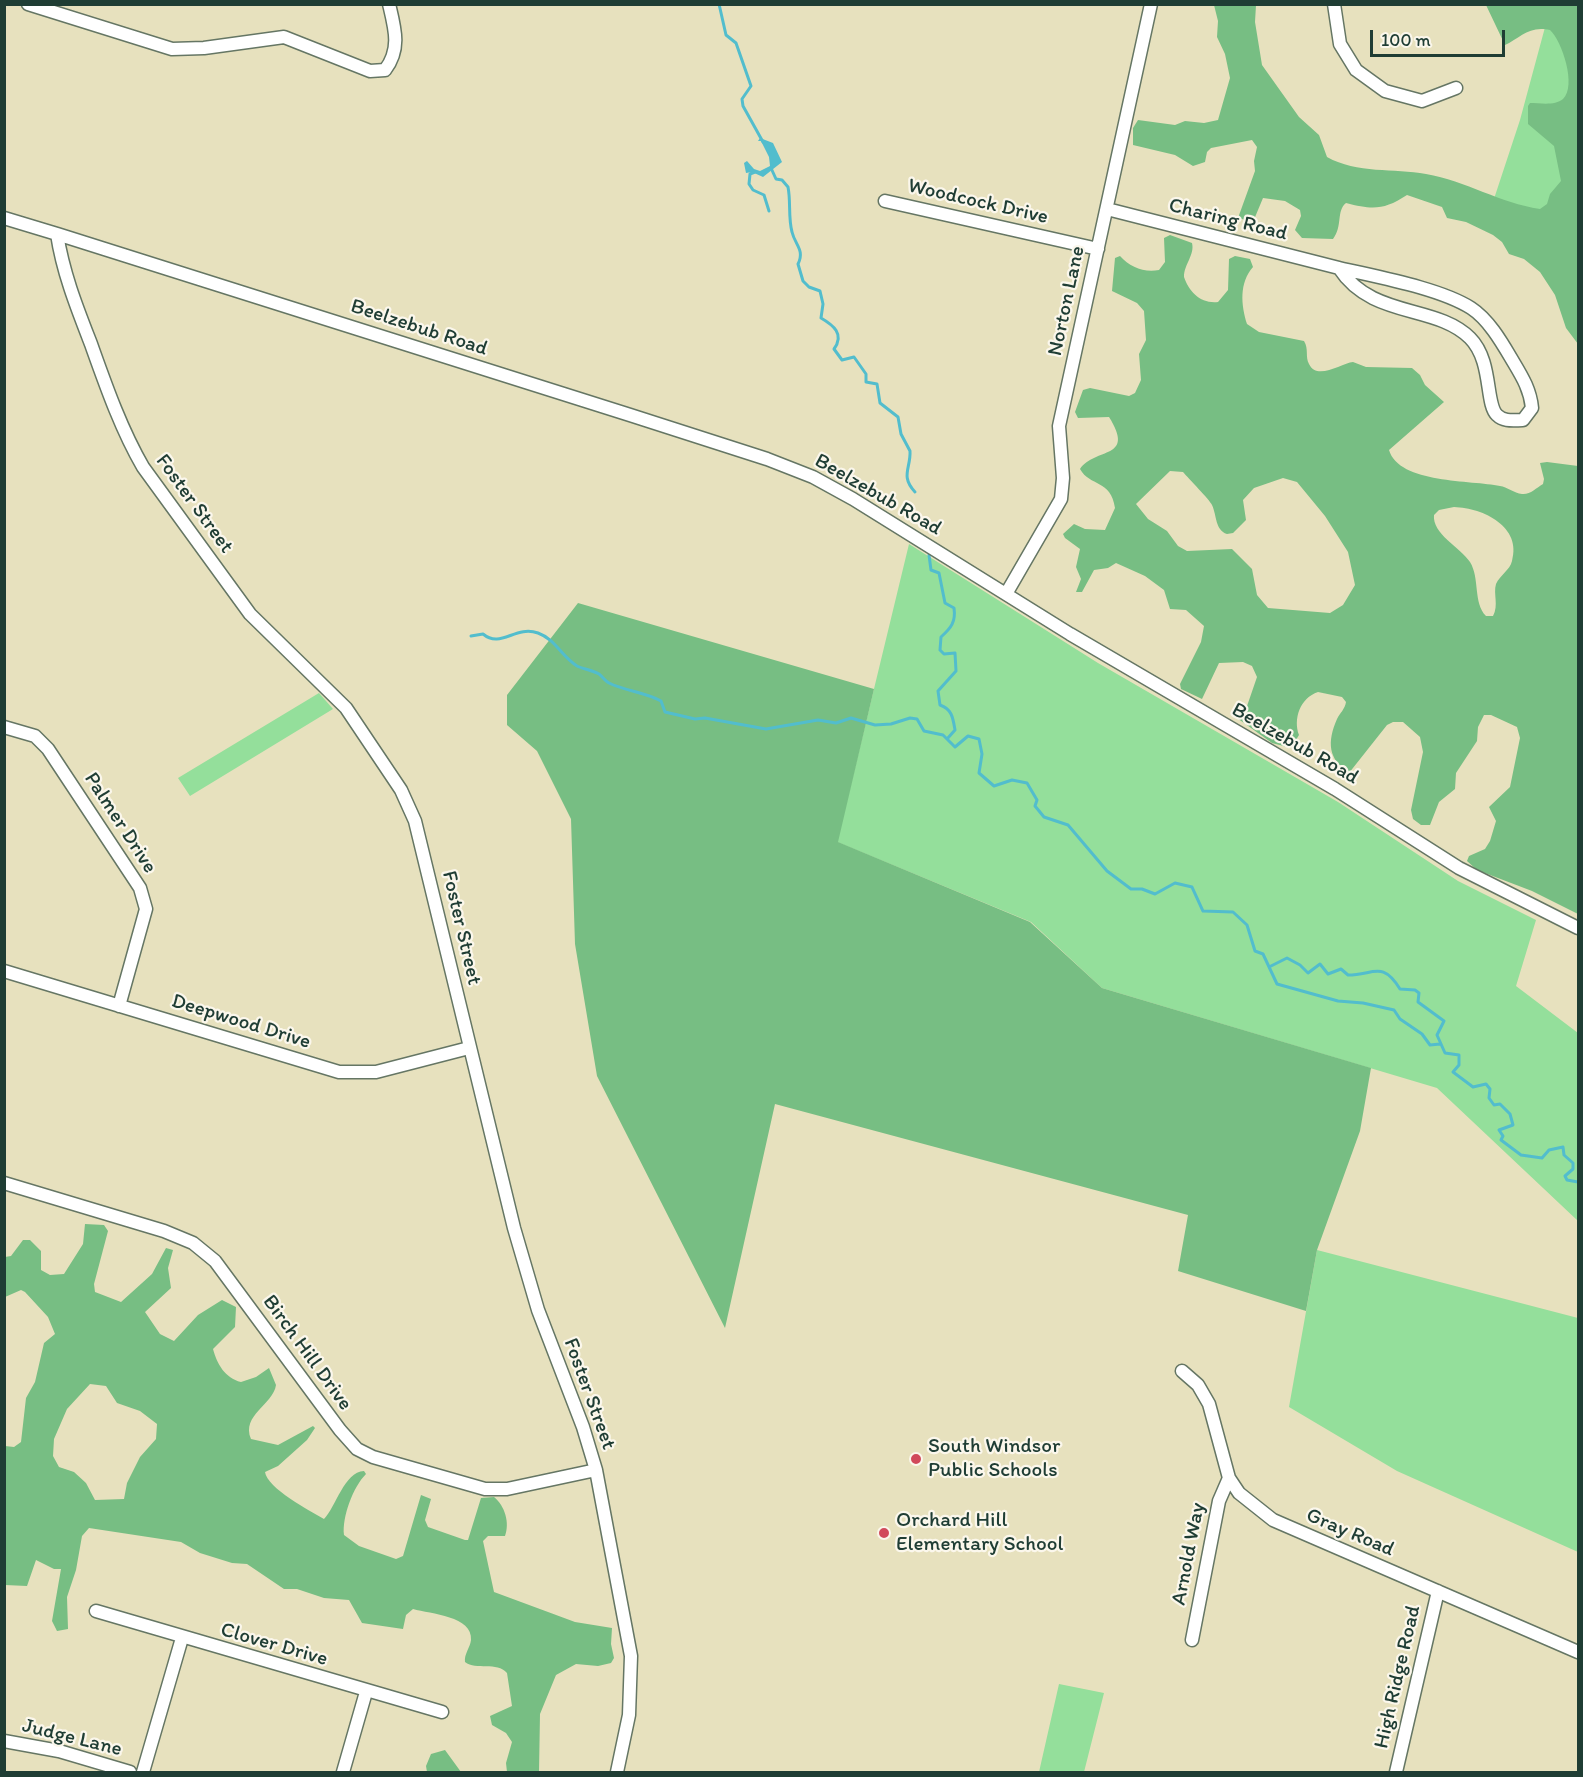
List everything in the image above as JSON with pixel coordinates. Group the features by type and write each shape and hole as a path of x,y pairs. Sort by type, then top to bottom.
{"street":[{"path":"28,4 172,49 204,48 284,37 370,71 385,70 393,59 397,37 389,4"},
{"name":"Norton Lane","path":"1006,594 1061,499 1064,478 1059,426 1151,4"},
{"path":"1334,4 1340,44 1356,70 1385,91 1422,101 1455,88"},
{"name":"Woodcock Drive","path":"885,201 1098,249"},
{"name":"Charing Road","path":"1107,209 1339,268 1455,300 1473,309 1488,324 1531,391 1532,408 1523,420 1508,421 1496,415 1491,403 1485,361 1471,339 1455,327 1379,301 1348,282 1339,268"},
{"path":"4,218 57,234"},
{"name":"Beelzebub Road","path":"57,234 767,459 813,477 1335,789 1459,868 1510,896 1578,928"},
{"name":"Foster Street","path":"57,234 71,290 97,361 129,443 143,467 250,614 346,708 400,790 414,821 469,1048 538,1310 583,1427 596,1470 631,1656 632,1689 629,1715 617,1773"},
{"name":"Palmer Drive","path":"4,727 35,736 48,749 140,888 146,909 119,1006"},
{"name":"Deepwood Drive","path":"4,971 339,1072 376,1072 469,1048"},
{"name":"Birch Hill Drive","path":"4,1183 164,1231 193,1243 215,1261 340,1431 357,1449 373,1457 484,1489 507,1489 596,1470"},
{"name":"Gray Road","path":"1182,1371 1198,1385 1209,1404 1229,1478 1239,1493 1273,1520 1578,1652"},
{"name":"Arnold Way","path":"1192,1640 1220,1501 1229,1478"},
{"name":"High Ridge Road","path":"1396,1773 1438,1591"},
{"name":"Clover Drive","path":"96,1611 366,1692 442,1712"},
{"path":"143,1773 182,1638"},
{"path":"343,1773 366,1692"},
{"name":"Judge Lane","path":"4,1741 59,1751 130,1773"}],"green space":[{"path":"1214,5 1256,5 1255,22 1262,65 1299,117 1319,135 1327,157 1351,166 1441,177 1511,202 1540,209 1547,204 1550,194 1561,181 1554,146 1528,124 1528,106 1530,103 1552,103 1563,99 1569,84 1566,64 1559,44 1550,30 1530,31 1505,45 1486,5 1578,5 1578,344 1566,328 1555,295 1540,272 1524,259 1509,254 1502,242 1493,235 1466,222 1447,218 1442,207 1407,195 1392,204 1371,208 1346,203 1341,210 1338,229 1333,239 1302,238 1295,230 1301,216 1300,210 1285,201 1263,198 1253,222 1238,218 1255,171 1254,161 1257,147 1252,140 1211,148 1207,152 1205,162 1193,166 1175,155 1133,145 1133,128 1138,120 1175,125 1185,121 1204,123 1218,120 1230,78 1225,54 1217,37 1218,21"},
{"path":"1551,5 1578,5 1578,328 1553,232 1489,214 1520,120"},
{"path":"1170,235 1192,243 1192,252 1184,277 1192,292 1206,301 1218,302 1228,290 1229,259 1235,256 1250,259 1253,267 1245,280 1242,294 1247,324 1259,332 1304,341 1308,361 1313,369 1330,370 1353,362 1366,367 1412,368 1420,375 1425,385 1444,402 1389,450 1395,461 1407,469 1421,475 1500,486 1525,494 1543,484 1540,463 1578,466 1578,914 1532,891 1477,870 1467,861 1469,856 1485,849 1490,841 1496,821 1489,807 1510,787 1520,738 1517,727 1491,715 1484,715 1478,727 1477,741 1456,773 1455,789 1439,802 1430,825 1421,825 1413,819 1411,810 1423,752 1420,737 1403,722 1393,722 1387,725 1349,773 1337,762 1331,749 1334,727 1346,702 1342,697 1318,692 1302,704 1297,722 1299,735 1291,748 1272,743 1237,718 1246,709 1257,677 1252,666 1243,662 1219,663 1202,699 1181,689 1180,684 1201,642 1204,626 1186,610 1170,609 1164,590 1145,576 1116,563 1108,568 1094,570 1082,592 1076,592 1081,579 1076,567 1080,549 1063,534 1074,524 1085,529 1105,530 1115,508 1109,492 1089,479 1080,469 1087,462 1116,447 1118,440 1109,417 1078,418 1075,412 1083,390 1090,388 1129,396 1135,393 1141,380 1139,354 1146,340 1144,311 1137,303 1112,291 1115,258 1120,256 1128,263 1143,270 1159,270 1165,262 1164,238","holes":["1170,471 1183,472 1203,494 1212,505 1218,526 1227,534 1233,533 1246,520 1243,500 1254,488 1283,478 1297,482 1325,516 1348,552 1355,585 1343,605 1330,613 1268,608 1257,595 1252,569 1232,549 1187,551 1178,546 1167,531 1148,519 1136,504","1454,507 1466,508 1488,516 1506,529 1511,538 1514,549 1512,561 1496,584 1496,608 1493,616 1486,616 1479,604 1475,575 1470,562 1437,528 1434,515 1439,510"]},
{"path":"909,544 1098,663 1338,802 1458,881 1536,920 1516,986 1578,1033 1578,1221 1437,1088 1102,988 1031,922 837,842"},
{"path":"578,603 874,689 838,842 1030,922 1102,988 1371,1068 1360,1131 1317,1250 1306,1311 1178,1271 1188,1215 775,1104 725,1328 597,1076 575,944 571,819 537,751 507,725 507,695"},
{"path":"319,693 333,709 190,796 178,778"},
{"path":"85,1224 104,1225 108,1231 94,1284 95,1292 121,1302 152,1274 166,1248 173,1250 168,1268 171,1288 145,1312 160,1334 174,1341 198,1315 222,1300 236,1307 235,1327 213,1349 219,1365 226,1374 241,1382 256,1377 269,1368 276,1385 274,1392 250,1423 251,1439 278,1445 313,1426 315,1428 307,1440 278,1466 265,1472 273,1485 290,1499 324,1519 351,1477 364,1471 366,1474 357,1486 347,1511 344,1535 359,1546 396,1559 403,1556 421,1495 431,1499 425,1520 428,1527 465,1540 468,1540 481,1498 494,1497 504,1510 507,1526 505,1536 488,1536 483,1541 494,1592 575,1622 612,1628 611,1644 614,1658 611,1663 598,1666 576,1664 556,1675 540,1714 539,1772 507,1772 506,1763 512,1742 506,1733 492,1725 490,1716 512,1706 507,1673 498,1667 475,1666 465,1662 471,1640 470,1632 450,1617 413,1609 406,1615 403,1629 362,1623 349,1600 324,1598 297,1589 284,1589 247,1564 232,1563 200,1553 181,1542 89,1528 82,1536 76,1570 67,1597 68,1629 57,1631 52,1621 61,1569 54,1569 36,1560 27,1586 5,1585 5,1446 14,1447 21,1442 26,1398 35,1382 44,1343 55,1334 48,1317 25,1292 21,1290 5,1297 5,1257 11,1256 23,1240 30,1240 41,1251 41,1270 50,1275 64,1274 83,1244","holes":["90,1384 106,1386 117,1403 140,1411 157,1424 156,1439 140,1457 127,1483 124,1499 95,1500 86,1483 74,1472 59,1467 53,1456 54,1439 67,1409"]},
{"path":"1317,1250 1578,1318 1578,1552 1397,1471 1289,1407"},
{"path":"1059,1684 1104,1693 1084,1772 1039,1772"},
{"path":"445,1750 461,1772 427,1772 426,1766 431,1754"}],"water":[{"path":"760,138 773,143 782,162 763,177 752,172 746,173 744,163 747,161 754,169 760,171 770,166 769,157 761,141 758,141"}],"waterway":[{"path":"719,4 726,35 736,43 751,86 742,99 743,106 763,142"},
{"path":"771,168 776,179 782,180 788,187 791,226 793,237 800,251 798,264 803,281 809,287 820,291 823,304 821,318 838,334 834,349 842,360 854,357 866,374 866,382 877,384 880,403 898,417 901,434 910,451 908,481 915,492"},
{"path":"755,172 750,174 749,184 753,190 764,195 769,211"},
{"path":"929,555 931,570 939,573 945,603 954,608 953,621 941,637 940,650 944,654 955,653 956,671 938,691 940,705 953,718 955,730 947,739"},
{"path":"471,636 483,634 496,639 522,632 538,633 549,639 577,666 599,674 615,686 661,701 665,712 695,719 705,718 766,729 818,720 836,723 851,718 875,725 891,724 910,718 917,719 924,731 943,735 955,747 968,736 979,739 982,754 979,773 994,786 1012,780 1027,783 1037,800 1035,806 1044,817 1068,825 1107,871 1131,889 1142,889 1155,894 1175,883 1192,887 1203,911 1233,912 1247,925 1255,951 1263,954 1277,984 1338,1001 1363,1003 1394,1010 1400,1019 1422,1034 1430,1045 1440,1044"},
{"path":"1271,966 1287,958 1300,965 1308,973 1320,964 1328,974 1341,969 1348,975 1377,971 1388,975 1400,989 1415,990 1419,993 1418,1002 1444,1021 1437,1035 1445,1053 1459,1055 1459,1065 1453,1072 1473,1087 1486,1084 1490,1089 1489,1098 1494,1105 1500,1104 1510,1114 1513,1125 1499,1130 1503,1136 1501,1140 1521,1155 1542,1158 1549,1150 1563,1147 1564,1155 1573,1163 1573,1169 1565,1176 1567,1180 1578,1182"}],"place":[{"name":"South Windsor Public Schools","path":"916,1459"},
{"name":"Orchard Hill Elementary School","path":"884,1533"}]}
